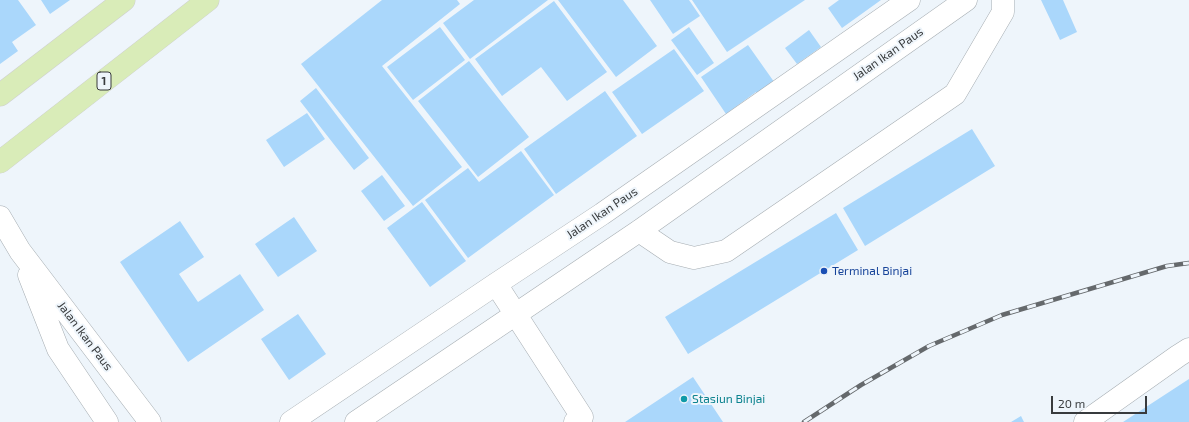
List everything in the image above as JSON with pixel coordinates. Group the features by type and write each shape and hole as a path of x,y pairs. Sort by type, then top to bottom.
{"main road":[{"path":"0,95 124,0"},
{"name":"1","path":"0,162 208,0"}],"street":[{"name":"Jalan Ikan Paus","path":"291,422 602,214 908,0"},
{"name":"Jalan Ikan Paus","path":"356,422 639,231 822,100 966,0"},
{"path":"639,231 670,252 676,254 694,258 726,251 955,94 1002,12 1003,0"},
{"path":"802,74 822,100"},
{"name":"Jalan Ikan Paus","path":"0,217 20,251 150,422"},
{"name":"Jalan Ikan Paus","path":"20,251 58,349 107,422"},
{"path":"496,284 582,417 574,422"},
{"path":"1085,422 1189,349"}],"building":[{"path":"0,0 18,0 36,25 12,42 18,51 0,64"},
{"path":"41,0 70,0 50,14"},
{"path":"382,0 457,0 460,4 382,66 462,167 413,206 301,64"},
{"path":"474,0 548,0 470,59 443,23"},
{"path":"558,0 623,0 657,46 616,77"},
{"path":"650,0 689,0 700,16 673,34"},
{"path":"692,0 805,0 727,52"},
{"path":"839,0 881,0 842,28 828,8"},
{"path":"1041,0 1063,0 1077,32 1060,40"},
{"path":"554,1 607,72 567,101 541,67 502,96 475,59"},
{"path":"440,27 465,60 413,100 387,67"},
{"path":"689,27 714,63 697,75 671,40"},
{"path":"809,30 821,47 797,64 785,48"},
{"path":"748,45 777,86 761,98 756,92 726,114 701,77"},
{"path":"674,49 704,91 642,134 612,92"},
{"path":"469,61 529,137 478,177 418,101"},
{"path":"316,88 369,158 354,170 300,101"},
{"path":"605,91 637,136 556,194 524,149"},
{"path":"307,113 325,139 284,167 266,140"},
{"path":"972,129 995,166 865,246 843,208"},
{"path":"521,151 554,195 468,258 425,200 468,168 479,182"},
{"path":"382,175 405,206 384,221 361,191"},
{"path":"422,202 466,261 430,287 387,228"},
{"path":"836,213 858,250 688,354 665,317"},
{"path":"294,217 317,251 278,277 255,244"},
{"path":"180,221 204,257 179,274 198,302 240,274 264,310 188,362 120,262"},
{"path":"298,314 326,354 289,380 261,339"},
{"name":"Stasiun Binjai","path":"693,377 723,422 625,422"},
{"path":"1189,379 1189,422 1123,422"},
{"path":"1021,416 1024,422 1011,422"}],"railway":[{"path":"804,422 861,385 929,346 1002,315 1167,266 1189,263"}],"place":[{"name":"Terminal Binjai","path":"824,271"},
{"name":"Stasiun Binjai","path":"684,399"}]}
